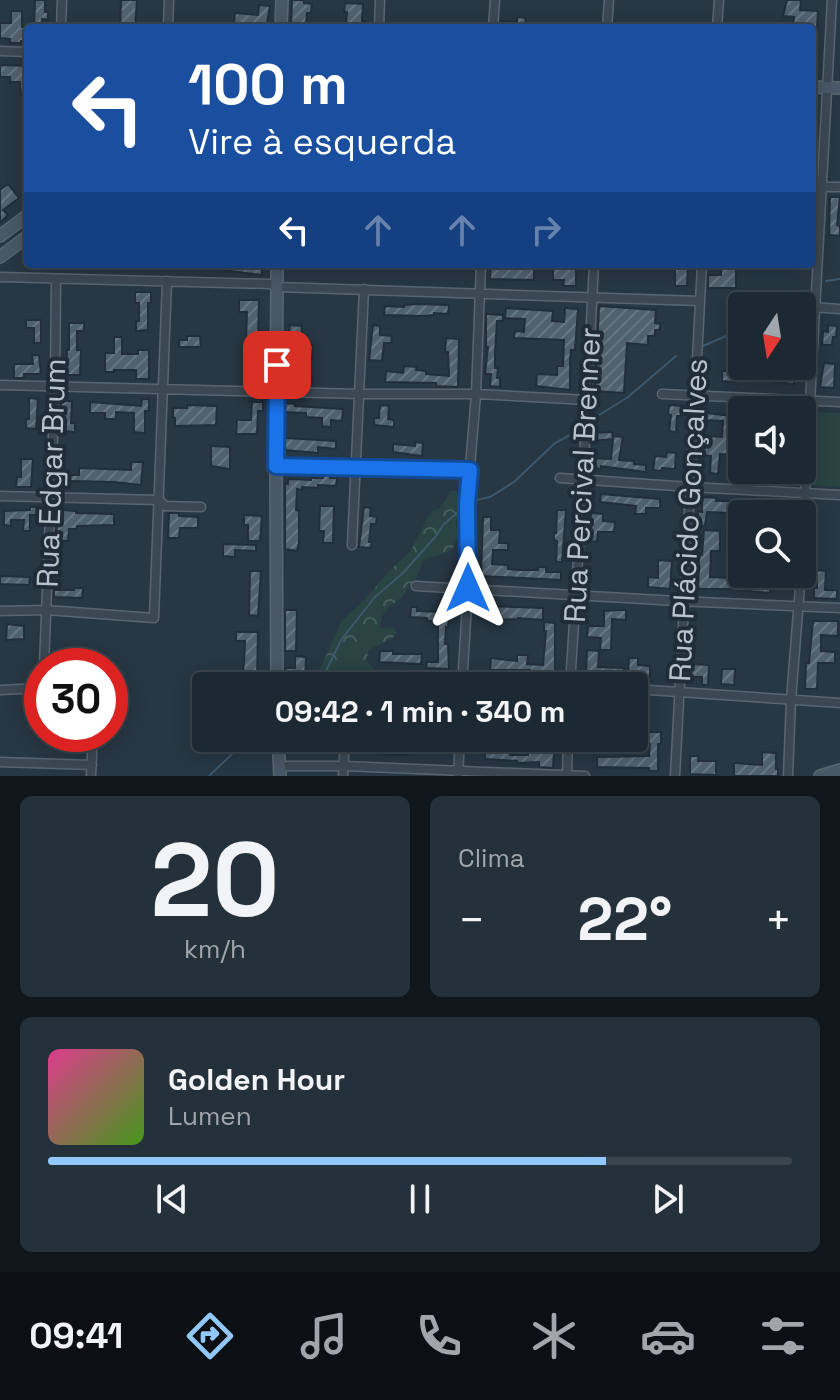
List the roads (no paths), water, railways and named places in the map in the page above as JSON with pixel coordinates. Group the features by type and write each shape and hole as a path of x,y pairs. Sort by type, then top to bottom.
{"street":[{"path":"61,24 62,0"},
{"path":"168,24 169,0"},
{"path":"281,24 282,0"},
{"path":"379,24 380,0"},
{"path":"493,24 495,0"},
{"path":"607,24 609,0"},
{"path":"717,24 719,0"},
{"path":"832,0 816,307 840,309"},
{"path":"0,51 24,52"},
{"path":"816,87 840,88"},
{"path":"816,189 840,187"},
{"path":"0,236 24,218"},
{"path":"2,251 24,238"},
{"path":"277,268 277,672"},
{"path":"463,672 468,588 467,504 476,394 481,268"},
{"name":"Rua Percival Brenner","path":"571,672 594,268"},
{"name":"Rua Plácido Gonçalves","path":"675,776 702,268"},
{"path":"0,277 699,301"},
{"name":"Rua Edgar Brum","path":"45,648 56,279"},
{"path":"0,611 46,610 154,618 167,281"},
{"path":"352,545 364,289"},
{"path":"0,385 476,394 587,400"},
{"path":"662,394 728,396"},
{"path":"816,400 840,402"},
{"path":"276,466 470,470"},
{"path":"560,478 840,495"},
{"path":"804,500 805,484"},
{"path":"0,496 159,500 165,506 201,507"},
{"path":"416,586 840,608"},
{"path":"788,776 800,588"},
{"path":"0,690 24,689"},
{"path":"648,690 840,703"},
{"path":"91,776 92,752"},
{"path":"458,773 459,752"},
{"path":"567,775 568,752"},
{"path":"0,762 92,765"},
{"path":"820,776 840,770"},
{"path":"279,771 585,776"}],"waterway":[{"path":"826,281 840,279"},
{"path":"703,346 728,335"},
{"path":"592,422 628,397 676,356"},
{"path":"472,501 490,497 514,482 555,443 572,434"},
{"path":"325,672 341,640 375,597 403,573 443,525 464,507"},
{"path":"209,776 234,752"}]}
